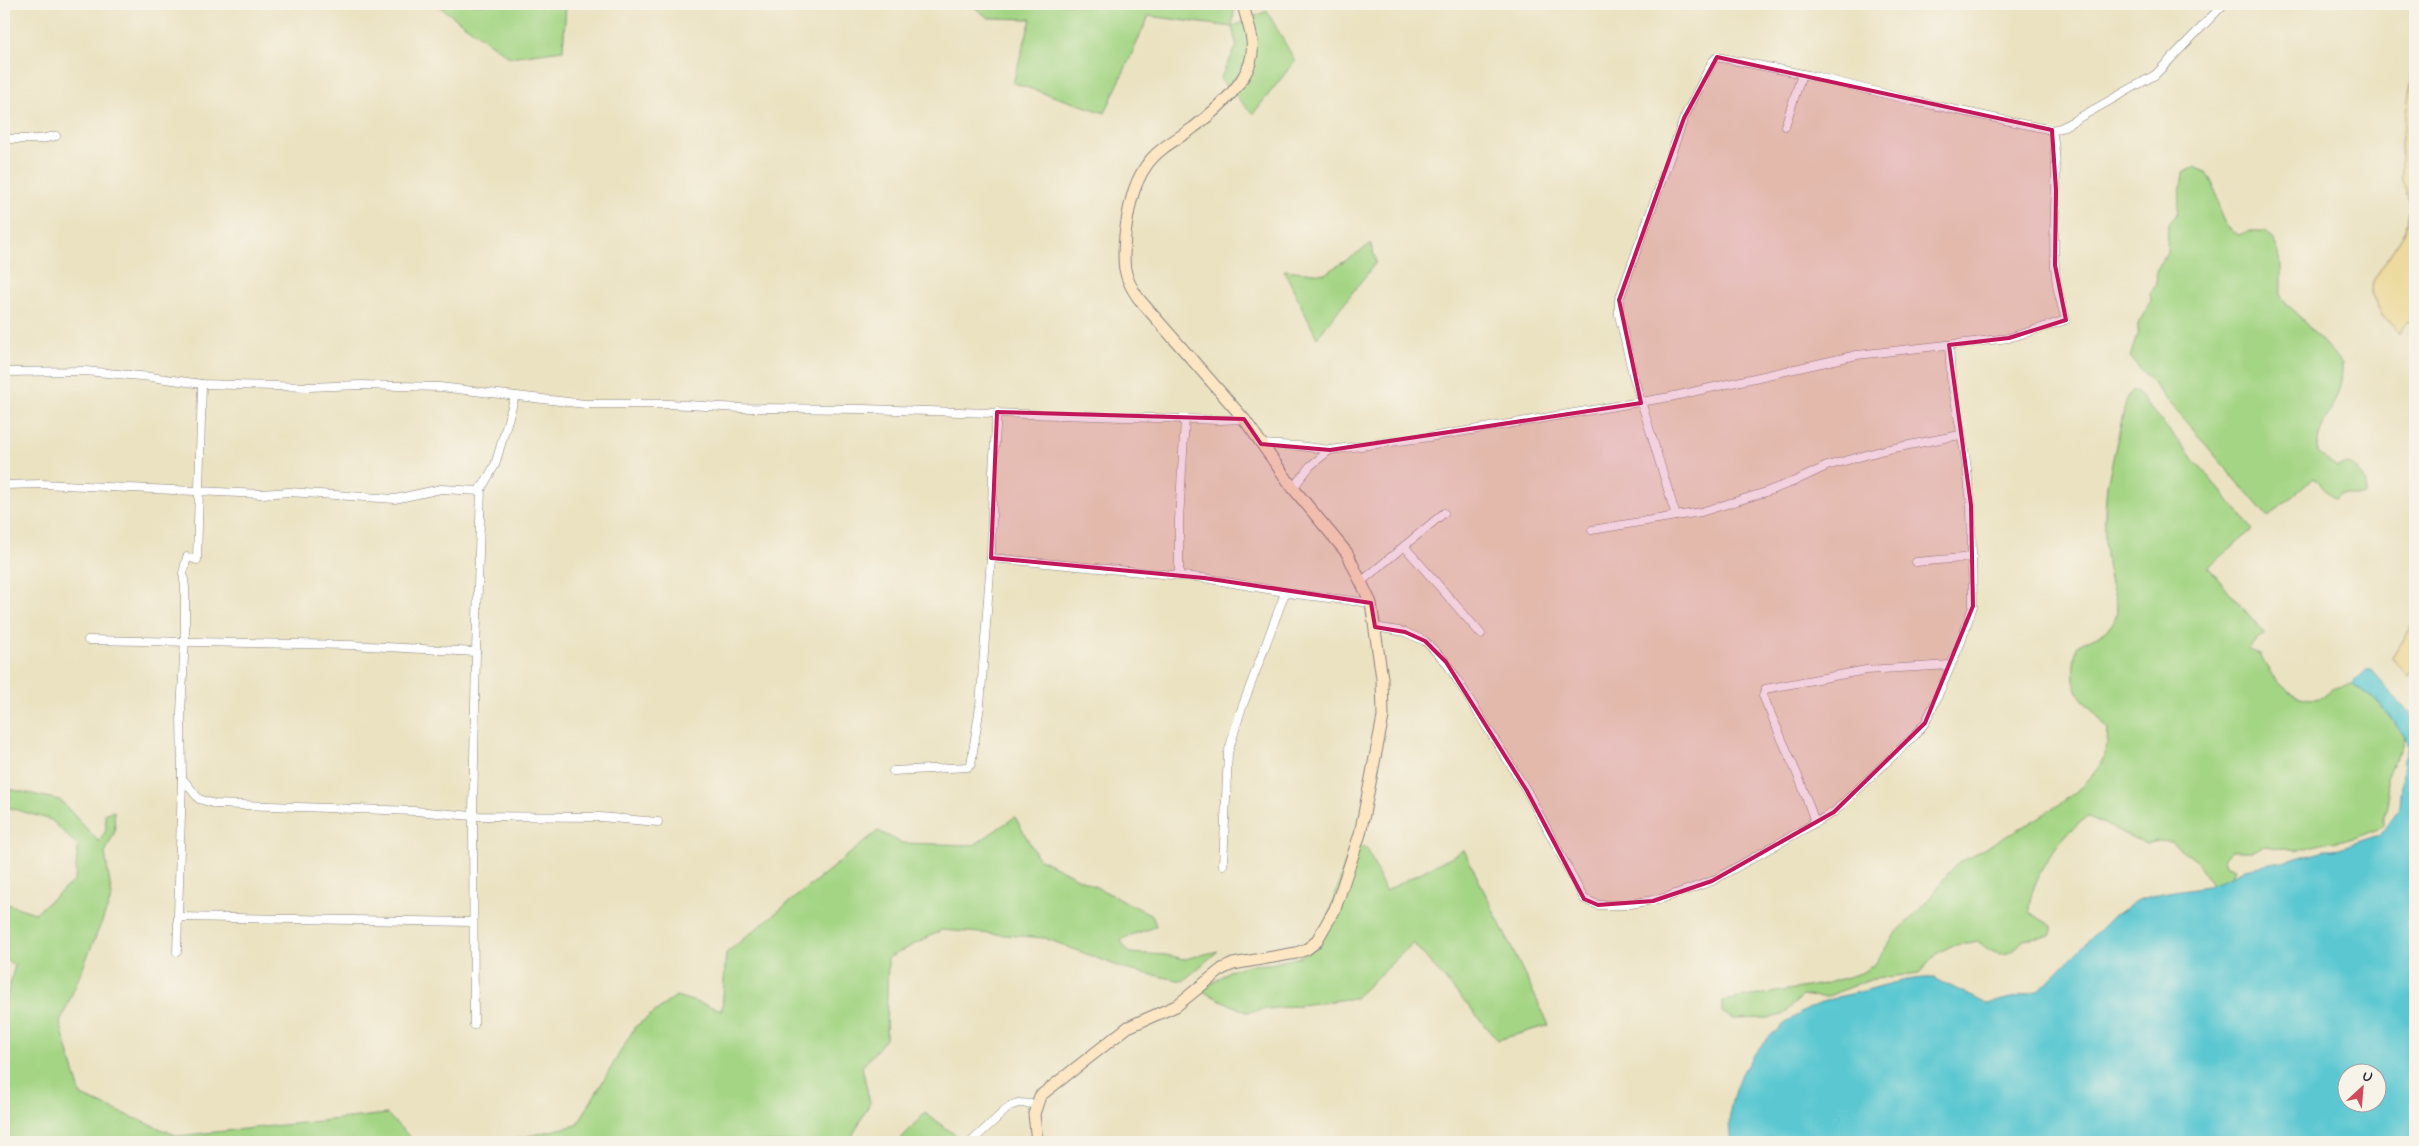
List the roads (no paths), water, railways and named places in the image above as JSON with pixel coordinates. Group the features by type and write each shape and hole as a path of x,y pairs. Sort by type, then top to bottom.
{"main road":[{"path":"1037,1142 1034,1114 1036,1104 1044,1091 1128,1027 1176,1006 1222,969 1245,960 1296,953 1307,949 1323,932 1335,909 1360,834 1379,743 1383,717 1382,678 1371,603 1347,553 1293,488 1244,419 1128,284 1124,268 1124,251 1132,197 1146,165 1156,154 1194,127 1227,98 1249,64 1252,40 1243,4"}],"street":[{"path":"1676,516 1641,403 1619,315 1619,300 1693,98 1712,62 1717,57 2052,130 2060,128 2155,75 2224,4"},
{"path":"1785,126 1802,74"},
{"path":"1260,444 1330,450 1430,437 1641,403 1857,355 2009,338 2066,320 2059,298 2055,265 2056,190 2052,130"},
{"path":"4,139 41,139 56,136"},
{"path":"1375,627 1405,632 1419,638 1435,650 1446,662 1527,791 1579,890 1590,903 1624,905 1653,901 1706,884 1834,812 1920,729 1929,715 1964,634 1973,606 1971,505 1966,461 1951,378 1949,345"},
{"path":"4,372 85,371 202,384 309,387 390,385 440,387 585,404 669,404 741,408 997,412 1185,419 1244,419"},
{"path":"177,952 182,778 181,712 185,643 185,587 183,573 187,558 197,560 197,490 202,384"},
{"path":"4,485 41,484 262,494 289,492 395,499 441,489 480,491 481,486 495,465 515,396"},
{"path":"893,771 968,767 971,764 980,706 991,558 993,471 997,412"},
{"path":"1179,576 1179,511 1185,419"},
{"path":"1592,530 1700,512 1763,493 1828,466 1884,450 1960,435"},
{"path":"1293,488 1310,466 1330,450"},
{"path":"474,1026 473,816 481,486"},
{"path":"1362,581 1444,512"},
{"path":"1404,546 1481,634"},
{"path":"1916,562 1972,557"},
{"path":"991,558 1179,576 1285,593 1371,603"},
{"path":"1223,865 1228,752 1240,713 1285,593"},
{"path":"88,640 350,645 476,652"},
{"path":"1815,822 1763,696 1765,689 1866,670 1951,666"},
{"path":"182,778 199,799 215,804 415,811 473,816 600,817 658,822"},
{"path":"178,917 473,922"},
{"path":"971,1142 1010,1106 1018,1103 1036,1104"}],"water":[{"path":"2369,668 2415,720 2415,1142 1731,1142 1729,1120 1733,1098 1740,1078 1751,1059 1781,1026 1819,1004 1892,983 1926,978 1934,978 1987,1004 2020,996 2039,990 2112,917 2138,900 2162,893 2207,886 2231,877 2245,869 2286,861 2325,850 2333,850 2379,835 2400,806 2404,759 2408,748 2405,737 2378,702 2351,684"}]}
